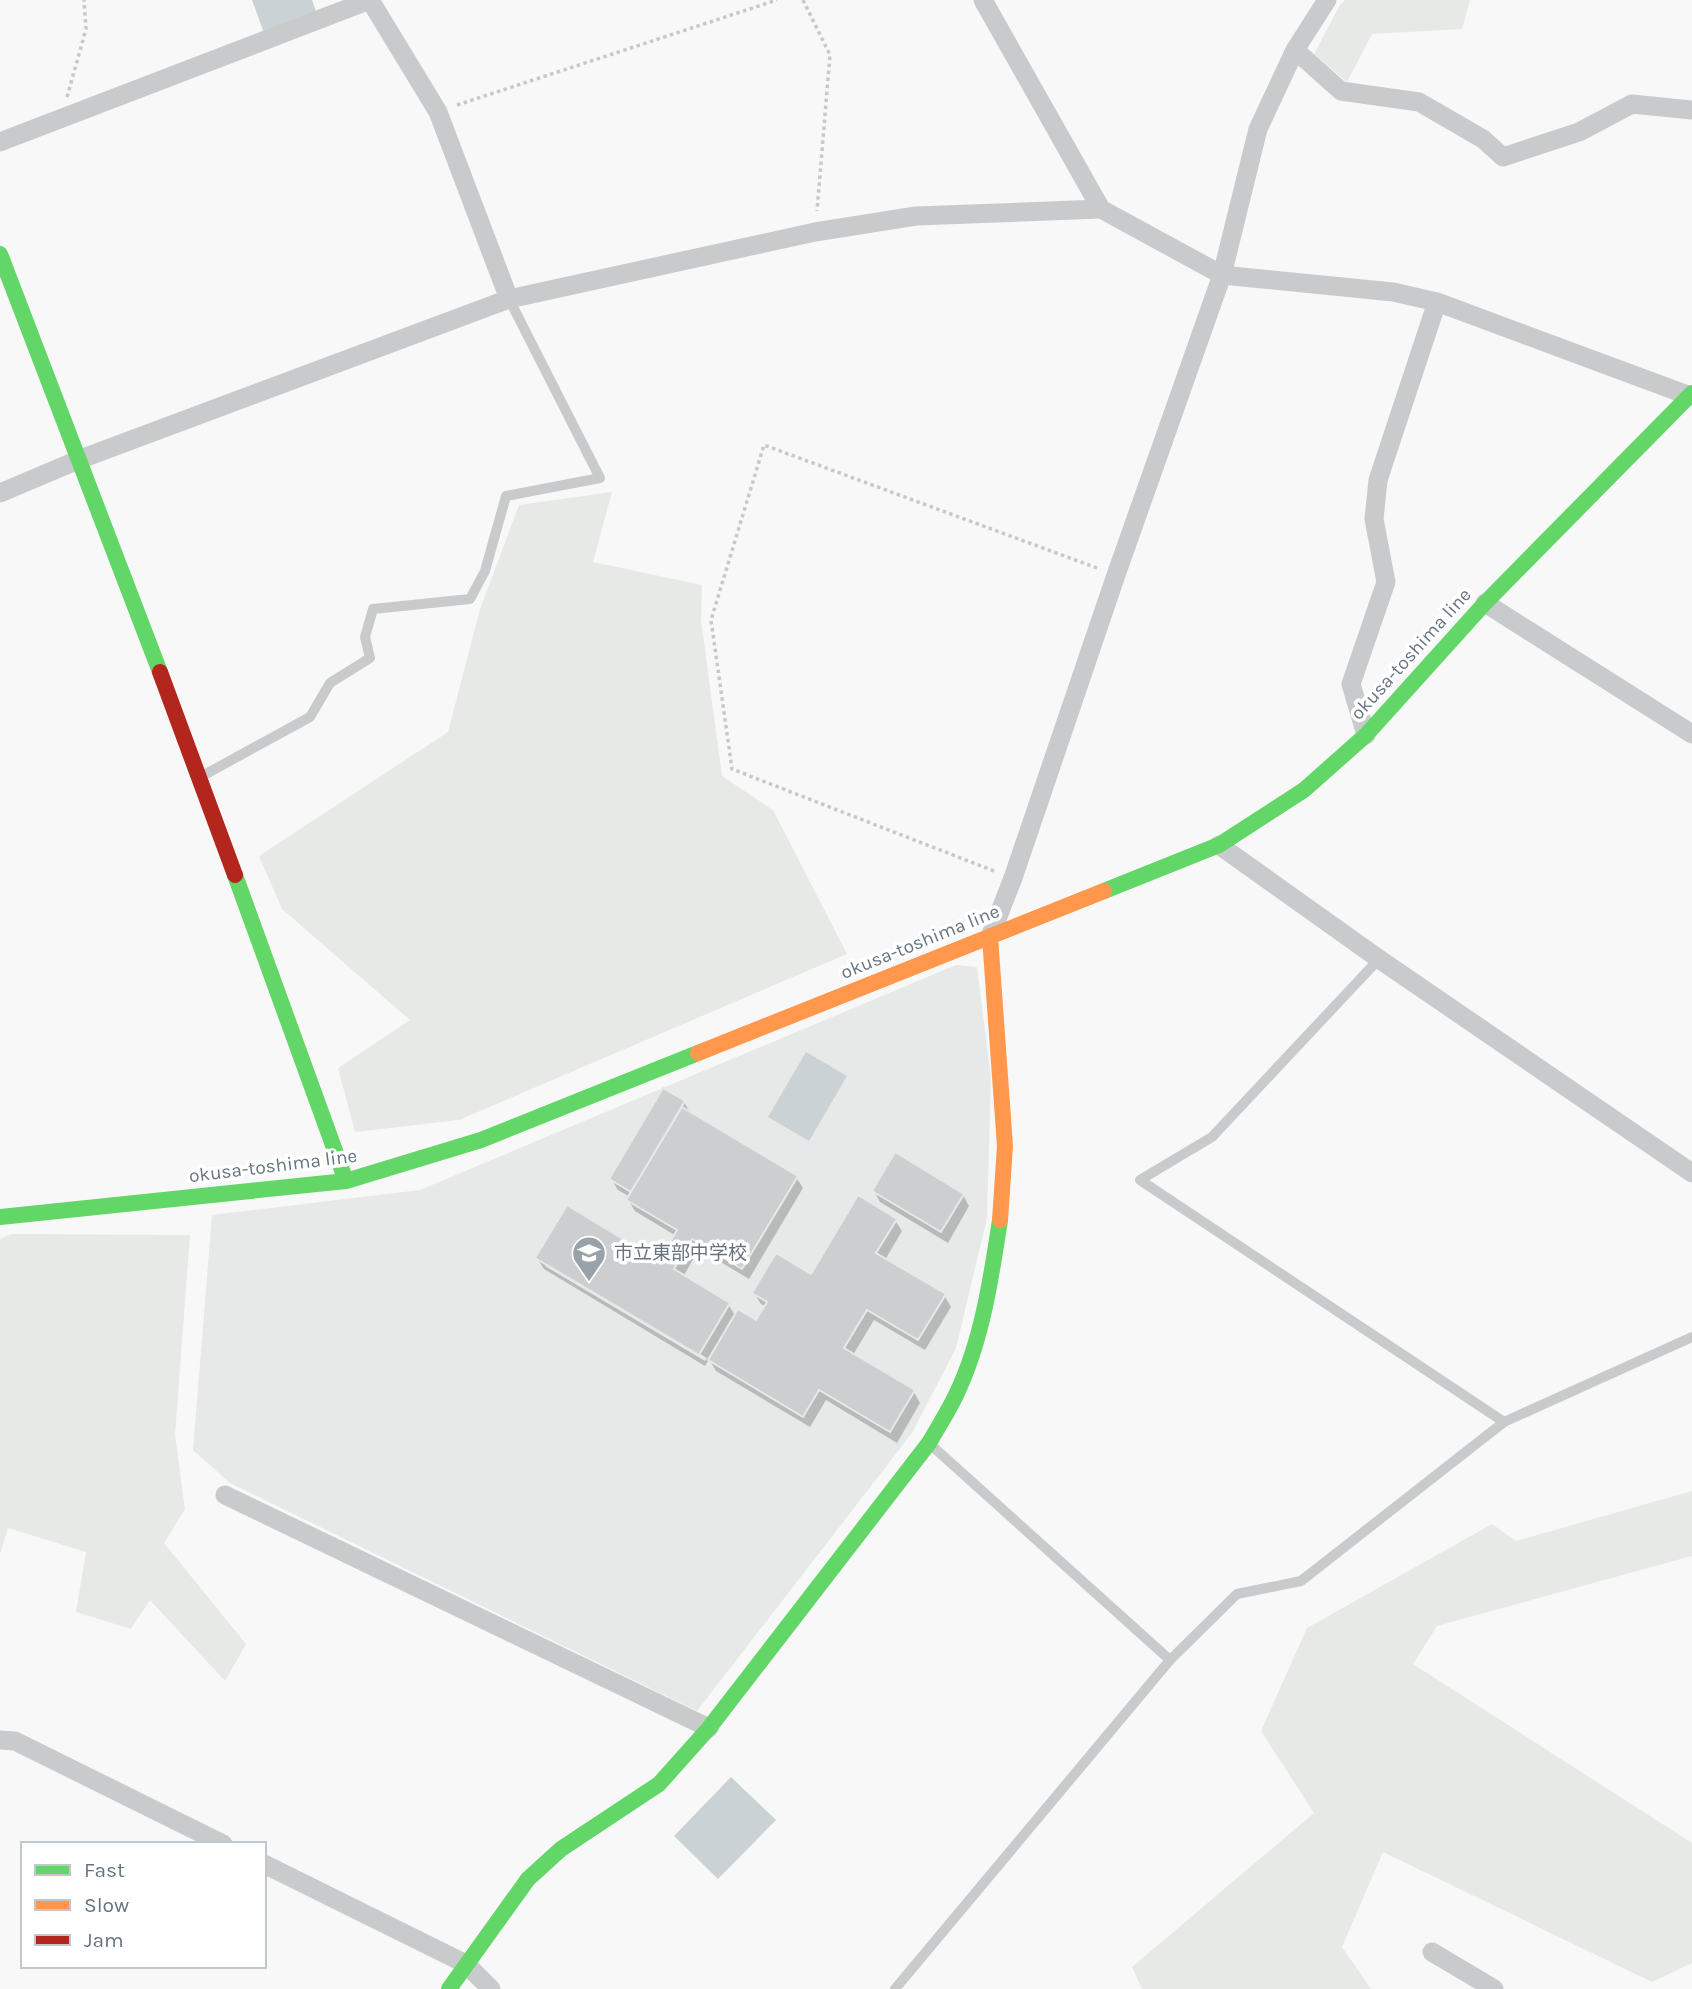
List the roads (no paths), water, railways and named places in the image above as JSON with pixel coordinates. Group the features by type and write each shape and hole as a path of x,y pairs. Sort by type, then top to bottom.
{"street":[{"path":"0,142 370,0 438,111 509,299"},
{"path":"983,0 1101,209"},
{"path":"449,1989 528,1879 561,1849 659,1784 709,1728 929,1443 956,1395 972,1353 990,1284 1001,1216 1005,1146 990,937 1013,878 1222,275 1258,129 1295,50 1327,0"},
{"path":"1295,50 1342,91 1419,102 1483,139 1503,156 1579,132 1632,104 1692,110"},
{"path":"0,493 78,460 509,299 815,232 916,216 1101,209 1222,275 1393,292 1437,302 1691,394"},
{"path":"0,254 200,776 346,1181"},
{"path":"1366,736 1351,684 1386,582 1374,519 1378,480 1437,302"},
{"name":"okusa-toshima line","path":"1,1213 346,1181 481,1140 1219,845 1304,790 1366,736 1485,603 1691,394"},
{"path":"1485,603 1692,734"},
{"path":"1219,845 1692,1173"},
{"path":"225,1495 709,1728"},
{"path":"0,1740 15,1741 219,1842"},
{"path":"266,1865 466,1964 491,1989"},
{"path":"1432,1952 1493,1989"}],"lane":[{"path":"200,776 310,717 330,683 370,658 365,637 373,609 470,599 485,571 506,496 600,478 509,299"},
{"path":"1379,958 1212,1137 1140,1180 1504,1422"},
{"path":"895,1989 1170,1660 1237,1594 1301,1581 1504,1422 1692,1337"},
{"path":"929,1443 1170,1660"}],"place":[{"name":"市立東部中学校","path":"589,1283"}]}
